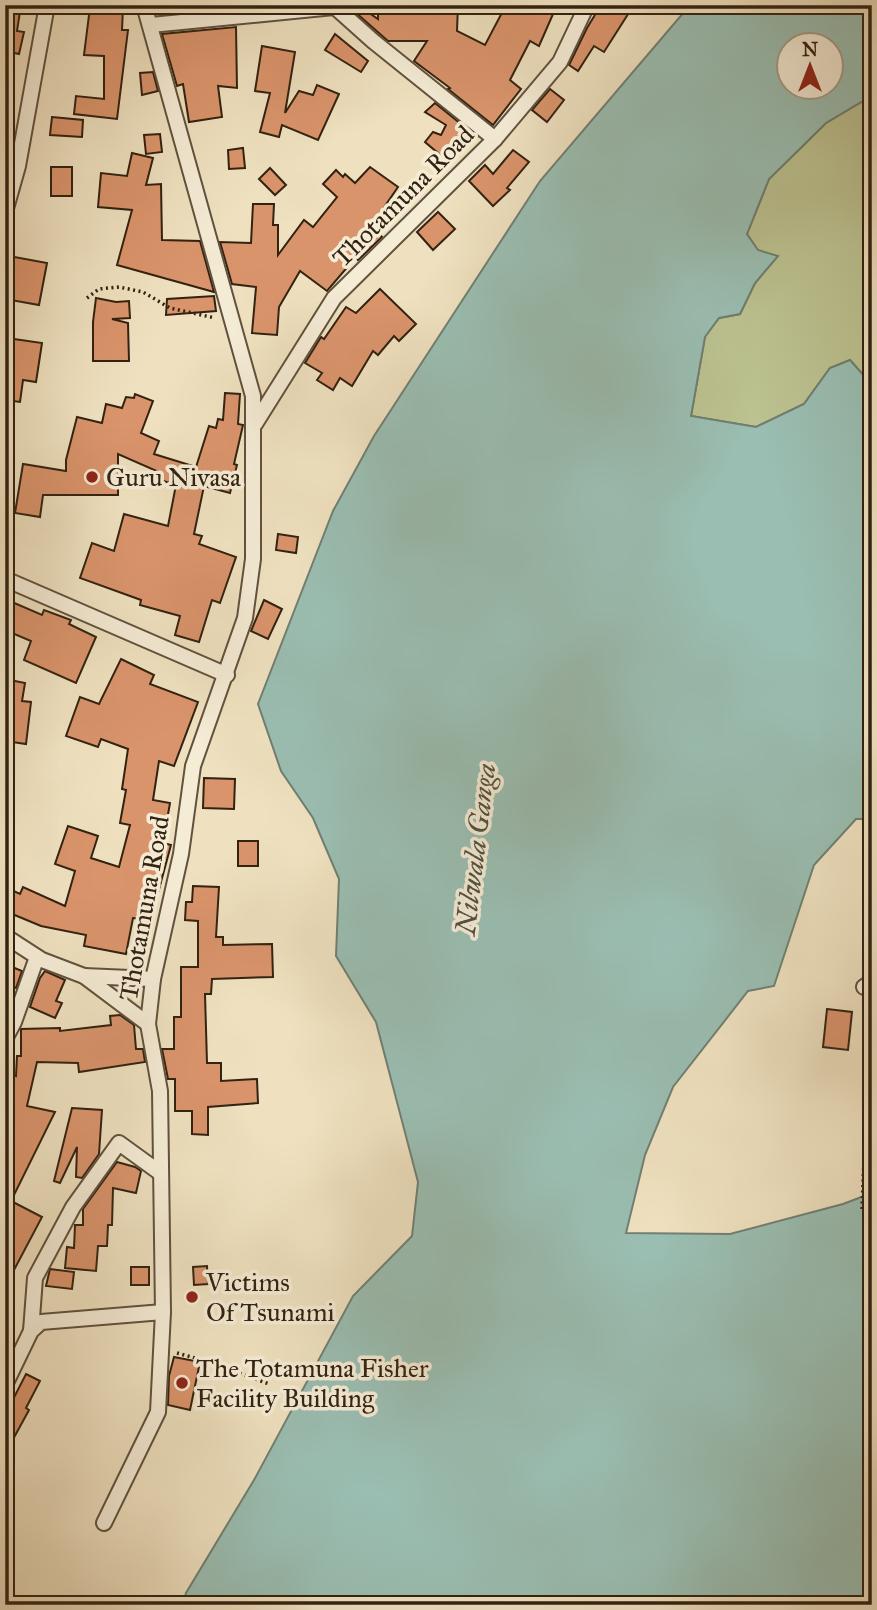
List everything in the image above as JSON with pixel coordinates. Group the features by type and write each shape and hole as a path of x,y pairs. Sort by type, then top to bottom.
{"street":[{"path":"5,212 18,166 47,5"},
{"name":"Thotamuna Road","path":"104,1523 158,1412 163,1312 160,1091 148,1024 153,979 181,854 193,766 245,618 253,559 253,396 144,5"},
{"name":"Thotamuna Road","path":"255,424 334,298 495,139 560,62 587,5"},
{"path":"150,25 341,6 373,41 495,139"},
{"path":"5,579 227,675"},
{"path":"5,936 37,957 84,976 148,1024"},
{"path":"5,1039 14,1022 37,957"},
{"path":"84,976 153,979"},
{"path":"5,1385 31,1331 35,1278 72,1207 119,1143 159,1172"},
{"path":"31,1331 41,1322 163,1312"}],"path":[{"path":"87,298 99,289 119,287 143,292 170,308 233,324"},
{"path":"862,1209 866,1106 872,1090"},
{"path":"161,1348 268,1384"}],"green space":[{"path":"863,101 872,101 872,379 864,376 850,360 830,368 804,404 756,427 691,416 705,336 719,318 740,314 755,283 777,257 758,251 747,234 769,179 826,123"}],"water":[{"name":"Nilwala Ganga","path":"690,5 872,5 872,101 863,101 826,123 769,179 747,234 758,250 778,256 755,283 740,314 719,318 705,337 691,416 756,427 804,404 830,368 850,360 864,376 872,379 872,819 856,819 814,865 774,986 748,991 673,1087 645,1155 626,1233 730,1234 843,1204 872,1193 872,1605 183,1605 186,1593 254,1480 353,1296 412,1236 418,1182 376,1022 336,956 339,879 313,818 281,771 258,704 333,511 374,436 540,181"}],"building":[{"path":"5,5 21,5 17,31 24,32 19,54 5,51"},
{"path":"378,5 458,5 457,31 485,45 506,5 557,5 539,46 530,41 510,80 521,89 493,125 414,61 427,41 388,41 355,12 359,6 378,19"},
{"path":"601,5 621,5 630,11 604,52 594,46 578,71 569,65"},
{"path":"90,7 123,8 122,30 128,30 117,119 74,114 76,96 104,99 104,56 84,55"},
{"path":"236,27 237,88 218,86 222,117 189,122 183,84 177,86 162,34"},
{"path":"335,34 368,61 361,72 325,50"},
{"path":"262,46 295,52 285,113 299,91 313,95 317,85 339,94 318,140 282,125 279,137 260,132 270,93 255,91"},
{"path":"153,72 158,91 142,95 140,73"},
{"path":"550,89 564,100 547,122 532,110"},
{"path":"435,103 477,137 467,146 460,139 444,158 425,142 433,132 441,135 446,125 425,112"},
{"path":"52,117 83,120 82,137 50,135"},
{"path":"160,134 162,152 146,154 144,135"},
{"path":"243,148 245,168 229,169 228,150"},
{"path":"513,150 529,162 507,188 510,190 493,206 469,181 485,165 493,174"},
{"path":"132,153 153,158 146,185 161,184 162,240 200,241 214,292 117,265 132,210 98,207 101,173 127,176"},
{"path":"51,167 72,167 72,196 51,196"},
{"path":"370,167 398,187 383,209 388,214 374,227 382,237 358,260 356,257 327,291 300,271 279,307 277,335 252,333 256,287 232,284 220,242 251,243 253,204 274,204 273,225 278,225 278,255 304,220 313,227 337,197 323,184 336,170 355,183"},
{"path":"270,168 286,185 275,195 259,179"},
{"path":"438,212 455,229 433,250 417,232"},
{"path":"9,256 47,263 39,305 5,299 5,275"},
{"path":"380,289 416,324 399,341 394,336 378,355 373,351 352,386 340,378 333,390 317,380 322,373 305,363 321,337 324,339 346,307 356,313"},
{"path":"214,296 216,311 166,315 167,299"},
{"path":"96,298 116,302 129,301 130,318 112,319 128,323 129,361 93,361"},
{"path":"14,339 42,343 36,382 23,380 20,402 5,400"},
{"path":"225,393 240,394 238,424 243,425 234,464 237,465 230,493 204,486 194,534 202,536 199,544 236,557 220,603 212,600 199,642 175,635 180,616 140,605 141,600 80,578 92,543 114,551 124,514 168,526 176,485 157,479 159,472 118,454 118,495 43,495 40,517 15,513 23,464 66,471 66,460 77,417 102,423 106,404 122,408 126,397 134,398 135,394 153,401 141,433 159,441 154,454 196,467 209,426 216,428 218,419 223,420"},
{"path":"278,534 298,537 296,553 276,550"},
{"path":"5,599 42,615 44,610 71,620 69,624 96,637 76,683 24,660 31,641 5,630"},
{"path":"264,600 282,609 268,639 251,631"},
{"path":"121,659 154,675 150,684 198,702 174,766 159,761 153,800 170,803 163,843 171,845 158,893 147,890 144,919 133,918 126,954 84,946 86,935 41,926 5,911 5,887 20,894 23,887 65,906 75,871 55,864 68,826 98,836 91,858 119,867 130,825 120,823 126,790 122,789 128,749 101,739 98,747 66,736 80,697 99,704"},
{"path":"5,679 25,683 22,701 31,702 26,744 5,741"},
{"path":"204,778 235,779 234,809 203,808"},
{"path":"238,841 258,841 258,866 238,866"},
{"path":"193,886 219,887 216,937 223,937 223,945 272,944 273,977 212,979 211,994 205,994 207,1063 221,1063 221,1081 257,1079 258,1103 208,1107 208,1135 192,1134 192,1111 175,1111 175,1079 168,1079 162,1049 174,1049 174,1017 181,1017 181,967 198,967 198,921 185,920 186,902 192,902"},
{"path":"5,964 22,971 16,988 5,984"},
{"path":"45,971 65,980 56,1001 62,1003 55,1018 30,1007"},
{"path":"827,1009 852,1012 848,1050 823,1047"},
{"path":"120,1015 134,1025 136,1049 143,1049 145,1062 79,1072 78,1063 37,1062 27,1106 55,1112 11,1201 42,1217 5,1287 5,1149 13,1133 5,1132 5,1083 7,1074 16,1076 17,1056 21,1056 21,1029 60,1028 60,1031 111,1025 110,1016"},
{"path":"72,1108 102,1110 99,1154 82,1178 76,1177 77,1147 60,1183 54,1181"},
{"path":"117,1162 141,1171 136,1193 113,1188 112,1225 108,1225 107,1246 98,1246 96,1271 65,1268 67,1247 74,1248 75,1225 83,1225 83,1209"},
{"path":"207,1266 208,1284 194,1285 193,1267"},
{"path":"131,1267 149,1267 149,1285 131,1285"},
{"path":"50,1269 74,1272 72,1289 46,1286"},
{"name":"The Totamuna Fisher Facility Building","path":"174,1357 200,1362 190,1410 168,1405 169,1376"},
{"path":"26,1374 40,1381 26,1408 29,1410 5,1454 5,1415"}],"place":[{"name":"Guru Nivasa","path":"92,477"},
{"name":"Victims Of Tsunami","path":"192,1297"},
{"name":"The Totamuna Fisher Facility Building","path":"182,1383"}]}
